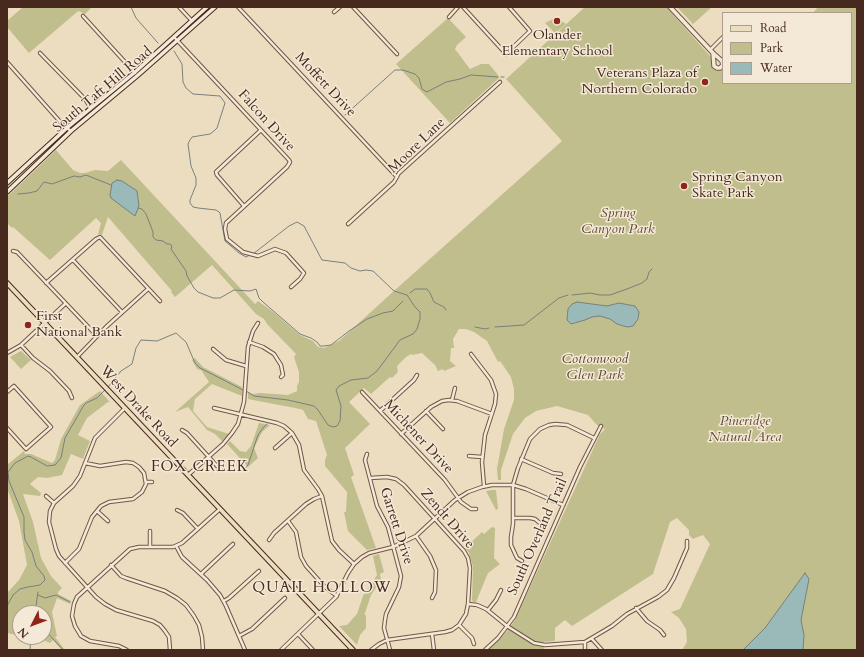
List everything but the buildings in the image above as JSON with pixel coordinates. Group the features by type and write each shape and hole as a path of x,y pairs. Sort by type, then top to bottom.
{"main road":[{"name":"South Taft Hill Road","path":"7,183 68,127 134,73 207,7"},
{"name":"South Taft Hill Road","path":"7,192 71,131 137,76 214,7"},
{"path":"670,7 711,52"},
{"name":"West Drake Road","path":"7,283 353,650"}],"street":[{"path":"179,7 192,21"},
{"name":"Moffett Drive","path":"238,7 397,177"},
{"path":"334,12 340,7"},
{"path":"353,7 397,54"},
{"path":"449,17 458,7"},
{"path":"463,7 506,54 530,31 509,7"},
{"path":"83,16 137,76"},
{"name":"Falcon Drive","path":"174,37 290,162 287,167 226,223 225,229 227,240 237,249 252,255 258,256 275,249 286,253 304,273 291,287"},
{"path":"711,52 722,39"},
{"path":"40,53 85,99 91,108"},
{"path":"7,62 63,125 68,127 71,131"},
{"name":"Moore Lane","path":"348,224 394,182 399,174 500,82"},
{"path":"244,206 216,172 261,130"},
{"path":"46,283 96,239 100,238 160,301"},
{"path":"13,251 17,252 97,336"},
{"path":"73,260 122,312"},
{"path":"77,358 97,336 148,289"},
{"path":"7,353 21,345 65,304"},
{"path":"188,475 228,438 235,428 241,414 245,395 249,342 258,323"},
{"path":"249,342 264,347 274,354 281,365 283,375 281,377"},
{"path":"21,345 33,358 50,371 69,391 72,398"},
{"path":"213,349 226,360 237,365 246,366"},
{"path":"471,354 486,373 495,390 496,399 486,430 482,457 484,486"},
{"path":"380,411 414,380 417,374"},
{"path":"7,392 14,386 52,427 26,449 7,428"},
{"path":"452,400 455,388"},
{"name":"Michener Drive","path":"362,392 445,480 458,498 467,507 476,509"},
{"path":"401,434 437,403 452,400 492,414"},
{"path":"125,408 95,438 80,476 76,483 54,503 50,511 49,522 56,549 65,563 96,597 109,606 160,625 167,634 170,642 170,650"},
{"path":"214,408 276,423 284,426 292,433 299,445 304,470 322,496 332,541 354,564"},
{"path":"426,411 444,429"},
{"path":"522,561 518,558 511,545 514,518 514,485 516,474 530,439 540,429 549,425 559,424 567,425 594,438"},
{"name":"South Overland Trail","path":"485,650 498,638 507,626 521,601 563,505 601,426"},
{"path":"182,430 187,433 217,466 221,468"},
{"path":"275,448 292,433"},
{"name":"Garrett Drive","path":"367,454 365,460 377,506 388,527 400,571 399,587 386,614 385,620 384,628 390,650"},
{"path":"469,456 482,457"},
{"path":"522,459 553,473 560,474"},
{"path":"65,563 79,549 92,517 97,511 106,503 133,499 144,489 146,482 143,471 133,463 126,462 100,466 85,463"},
{"name":"Zendt Drive","path":"370,478 387,477 396,479 404,485 464,551 468,558 470,568 468,604 466,614 459,625"},
{"path":"146,482 152,482"},
{"path":"282,650 337,596 354,564 368,553 393,547 416,536 458,498 468,492 484,486 496,484 514,485 563,505"},
{"path":"46,496 54,503"},
{"path":"269,540 274,533 310,501 322,496"},
{"path":"127,650 119,646 90,641 81,636 72,616 77,597 130,549 139,546 176,546 186,540 220,509"},
{"path":"177,510 183,513 198,529"},
{"path":"97,511 108,521"},
{"path":"514,518 535,519 541,524"},
{"path":"288,520 296,532 302,558 306,566 325,587 337,596"},
{"path":"150,531 150,547"},
{"path":"416,536 430,556 436,570 435,592 432,598"},
{"path":"468,604 478,605 488,610 507,626 538,644 545,645 585,642 612,626 636,608 654,600 667,590 687,548 687,541"},
{"path":"201,574 233,544"},
{"path":"176,546 182,557 212,585 224,601 246,650"},
{"path":"111,565 121,576 165,591 186,605 199,625 203,650"},
{"path":"224,601 259,571"},
{"path":"488,610 496,600 500,590"},
{"path":"239,636 252,629 285,598"},
{"path":"636,608 647,621 660,630 664,635"},
{"path":"371,650 387,640 448,631 459,625 472,638 474,644"},
{"path":"298,634 313,650"},
{"path":"432,634 434,650"},
{"path":"592,639 602,650"},
{"path":"585,642 585,650"}],"green space":[{"path":"23,7 92,7 85,14 79,11 77,12 29,53 7,27 7,21"},
{"path":"585,7 666,7 711,57 711,65 713,68 718,71 722,69 722,84 852,84 852,12 814,12 818,7 857,7 857,650 682,650 687,642 686,629 679,618 671,612 680,609 710,544 703,535 693,539 689,535 689,530 677,518 670,522 653,574 572,626 565,620 555,628 555,641 543,642 544,650 488,650 507,631 515,620 600,434 605,429 597,425 588,415 557,406 536,411 525,418 513,434 501,470 501,480 498,480 497,469 504,429 514,400 514,389 511,377 500,361 498,362 487,341 474,332 466,329 459,329 453,339 454,348 451,348 450,361 456,366 444,371 443,369 438,371 435,365 422,353 411,354 397,366 398,372 392,378 390,377 371,394 364,388 349,402 370,424 345,448 354,475 351,477 376,548 367,550 348,531 344,512 346,512 347,492 325,466 327,455 316,421 308,419 303,410 300,409 248,399 248,392 253,394 288,395 297,391 299,372 294,357 296,354 264,319 256,314 212,265 175,297 171,292 172,291 108,217 102,235 98,234 101,223 96,218 50,260 7,223 7,197 56,150 73,170 80,173 95,170 108,171 121,160 255,304 258,301 300,335 313,341 318,347 324,348 339,341 562,141 506,79"},
{"path":"677,7 712,7 693,24"},
{"path":"448,18 466,37 457,45 455,49 470,69 481,64 489,64 499,78 450,123 396,64"},
{"path":"553,19 560,20 566,24 555,33 545,23"},
{"path":"21,351 31,360 21,369 10,357"},
{"path":"195,358 203,367 242,387 242,396 212,384 195,399 193,411 207,427 229,434 222,441 215,434 207,430 188,407 175,412 209,382 201,370 197,369 192,360"},
{"path":"100,391 110,402 87,418 78,435 90,441 83,459 71,454 62,475 47,478 38,477 30,484 41,493 40,496 23,494 33,522 41,558 51,576 62,588 58,594 71,601 70,604 57,598 52,612 52,605 12,605 11,634 8,633 7,629 7,593 19,580 27,565 19,521 7,488 7,465 24,451 25,454 31,454 52,463 55,460 61,439 80,405"},
{"path":"259,423 270,425 262,432 254,448 258,458 248,467 227,444 230,441 240,451 246,452 251,446"},
{"path":"496,490 498,509 496,510 486,491"},
{"path":"492,527 495,528 494,558 500,564 488,573 476,602 473,602 473,567 469,553 465,548 482,532 484,534"},
{"path":"379,554 384,572 380,574 381,580 371,595 364,613 366,616 366,628 360,635 357,645 339,626 347,625 357,614 363,596 377,575 373,556"},
{"path":"52,612 57,636 55,637 65,650 62,650 53,640 52,641"}],"water":[{"path":"117,180 122,181 137,191 139,206 135,216 111,198 112,183"},
{"path":"577,302 607,306 619,303 635,306 639,312 638,319 633,326 627,327 600,316 571,324 567,320 568,309 572,304"},
{"path":"805,573 809,579 801,620 804,635 803,650 743,650 765,628"}],"waterway":[{"path":"131,7 136,18 158,43"},
{"path":"174,51 182,64 183,82 186,88 193,94 220,96 225,103 217,128 210,134 192,137 188,144 191,166 196,178 196,185 190,203 193,207 216,210 219,212 225,241 246,257 250,255"},
{"path":"345,115 395,70 403,70 415,74 419,78 422,89 427,92 446,82 471,75 498,77"},
{"path":"18,194 37,191 44,182 52,184 74,176 80,177 86,175 111,185"},
{"path":"138,208 142,209 146,214 153,232 153,237 156,240 163,241 172,246 171,249 186,271 187,276 194,288 198,292 213,298 220,298 234,290 250,291 256,289 259,298 263,302 300,334 311,338 320,346 331,345 367,319 393,311 403,301"},
{"path":"246,391 254,396 288,400 314,406 328,425 333,427 337,426 340,421 341,406 336,390 339,386 351,380 368,378 377,371 400,340 413,334 417,329 420,319 420,312 407,295 394,291 373,271 360,271 351,268 345,263 322,260 304,226 297,222 289,226 253,254"},
{"path":"572,295 590,293 610,295 642,283 647,279 649,272 652,269"},
{"path":"410,293 415,289 427,289 434,302 444,307 446,310"},
{"path":"495,327 524,325 559,298 568,295"},
{"path":"475,327 485,329 489,328"},
{"path":"108,387 121,371 132,364 136,348 141,340 157,341 176,333 186,342 195,363 200,368 243,390"},
{"path":"7,606 13,595 20,589 40,585 45,580 44,576 36,566 32,552 25,540 24,517 9,481 8,472 15,463 28,456 47,466 55,465 61,458 65,438 84,405 97,398 106,389"},
{"path":"244,470 248,465 258,435 267,424"},
{"path":"36,605 38,592"},
{"path":"38,595 45,598 56,595 70,602"},
{"path":"52,638 63,650"},
{"path":"30,645 30,650"}],"place":[{"name":"Olander Elementary School","path":"557,21"},
{"name":"Veterans Plaza of Northern Colorado","path":"705,82"},
{"name":"Spring Canyon Skate Park","path":"684,186"},
{"name":"First National Bank","path":"28,325"}],"district":[{"name":"FOX CREEK","path":"200,468"},
{"name":"QUAIL HOLLOW","path":"322,589"}],"park label":[{"name":"Spring Canyon Park","path":"618,222"},
{"name":"Cottonwood Glen Park","path":"595,368"},
{"name":"Pineridge Natural Area","path":"745,430"}]}
